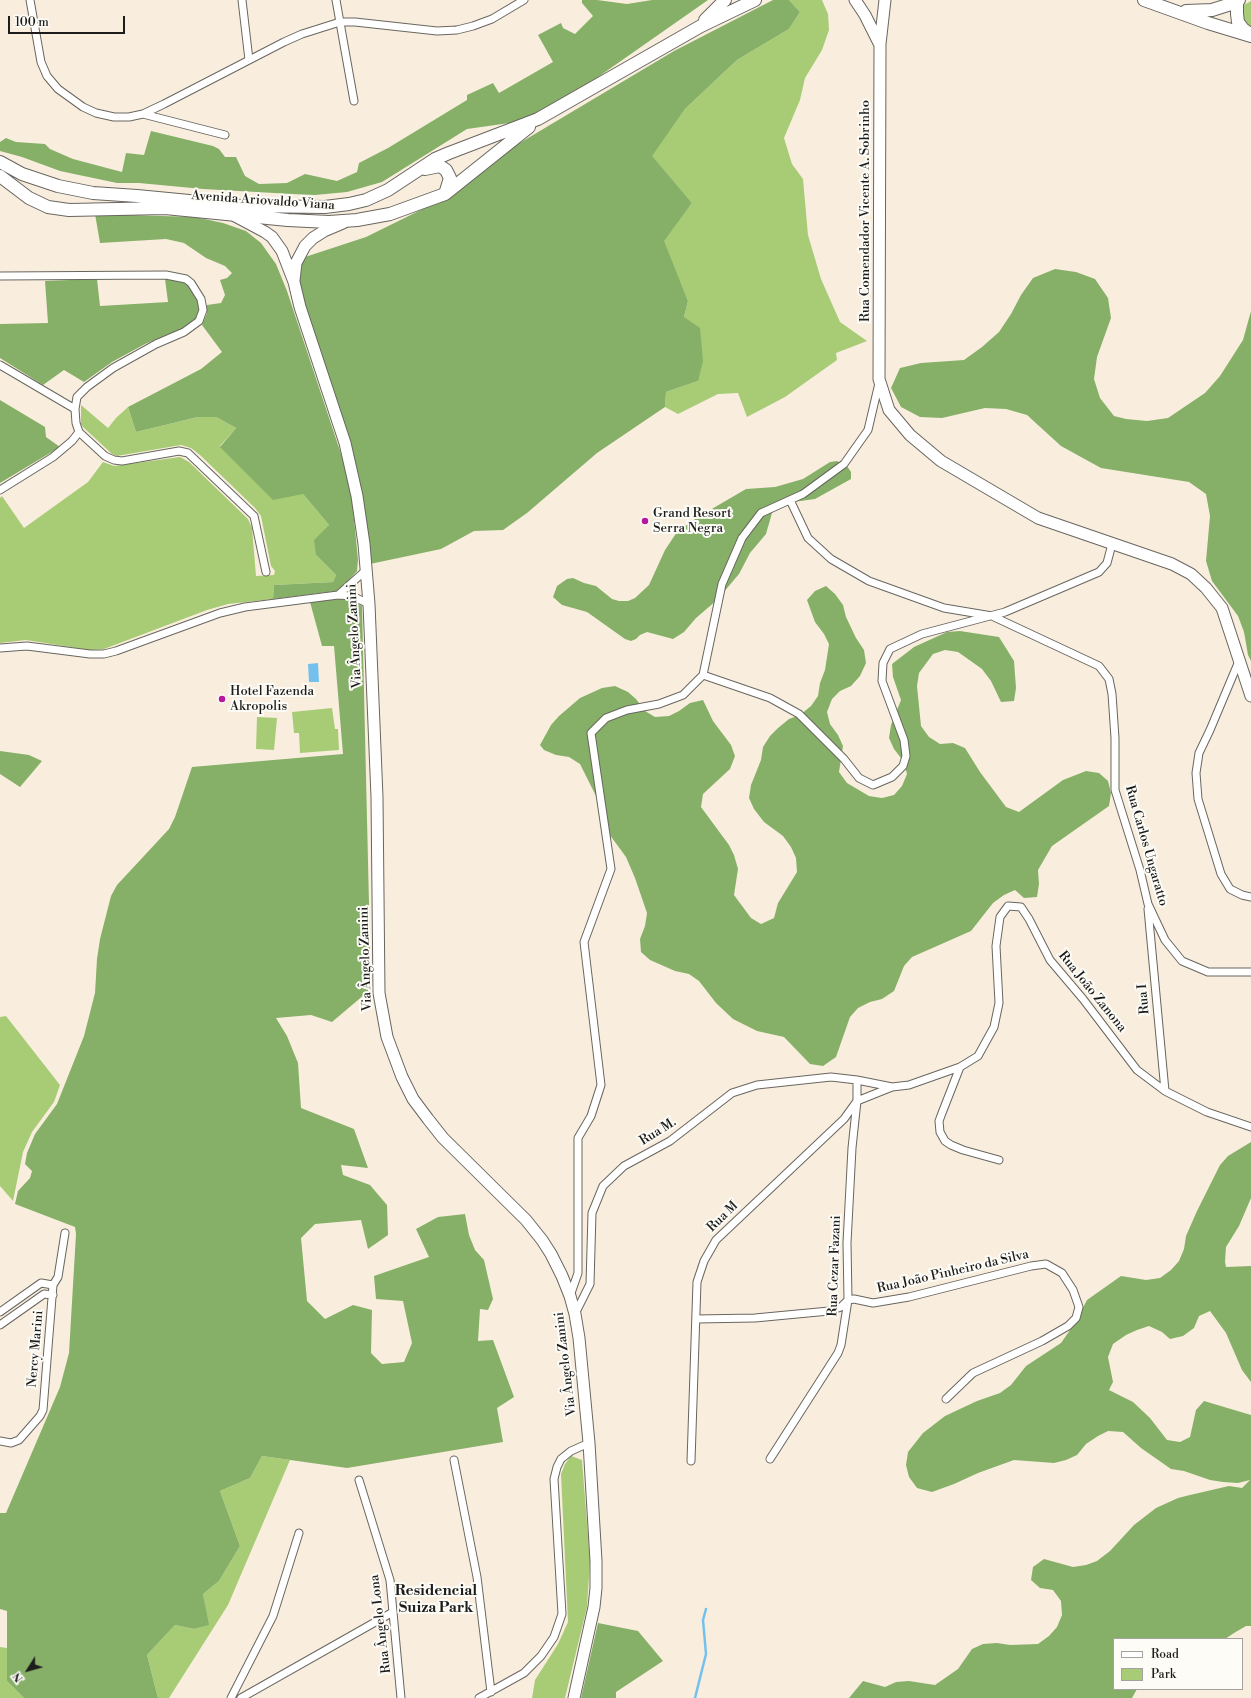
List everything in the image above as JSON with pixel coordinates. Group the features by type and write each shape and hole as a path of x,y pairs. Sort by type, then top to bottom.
{"main road":[{"path":"700,26 725,0"},
{"path":"538,118 700,26 755,0"},
{"path":"1144,0 1208,23 1251,35"},
{"path":"1177,11 1204,12 1238,1 1236,14 1238,22 1243,29 1251,35"},
{"name":"Avenida Ariovaldo Viana","path":"0,162 22,174 58,186 93,193 241,206 325,207 366,200 388,190 435,160 449,153 538,118"},
{"name":"Avenida Ariovaldo Viana","path":"0,176 29,198 44,205 68,210 165,208 322,221 357,220 390,214 445,194 538,118"},
{"path":"418,172 440,166 446,170 450,178 445,194"},
{"path":"44,205 41,195 43,191 58,186"}],"street":[{"path":"30,0 41,62 47,76 58,89 83,107 96,113 114,117 129,117 143,114 302,34 340,22 355,22 437,31 457,30 492,19 524,0"},
{"path":"242,0 249,60"},
{"path":"336,0 354,101"},
{"path":"855,0 866,14 880,44"},
{"name":"Rua Comendador Vicente A. Sobrinho","path":"885,0 880,44 879,379 889,410 910,436 941,461 1038,518 1172,564 1191,574 1206,588 1222,608 1251,696"},
{"path":"143,114 226,135"},
{"name":"Via Ângelo Zanini","path":"232,214 272,237 282,251 294,282 300,307 343,437 352,470 364,544 365,571 369,604 377,797 379,992 387,1037 402,1077 413,1099 428,1119 443,1138 526,1220 551,1254 570,1296 575,1314 579,1338 589,1443 595,1534 596,1588 590,1630 574,1698"},
{"name":"Via Ângelo Zanini","path":"294,282 296,264 305,246 313,238 334,226 357,220"},
{"path":"0,276 166,275 186,279 196,290 203,310 199,321 184,332 156,344 113,368 77,397 75,410 78,432 105,456 114,460 122,461 179,451 188,453 254,516 266,572"},
{"path":"0,365 75,410"},
{"path":"570,1296 578,1273 578,1138 591,1116 601,1085 584,942 611,869 591,733 606,718 627,710 659,704 683,694 702,675 722,584 742,538 761,513 803,494 844,464 868,430 879,379"},
{"path":"0,490 53,457 72,441 78,432"},
{"name":"Rua Carlos Ungaratto","path":"790,500 808,538 831,558 869,581 944,608 992,616 1099,666 1109,679 1112,694 1115,738 1115,790 1140,870 1148,904 1165,940 1182,961 1208,972 1251,972"},
{"path":"702,675 770,698 799,714 844,758 859,778 873,785 892,777 903,766 906,756 904,740 882,681 883,663 890,649 922,634 992,616 1099,572 1107,563 1112,544"},
{"path":"338,594 365,571"},
{"path":"0,648 27,646 90,654 104,654 220,613 245,607 338,594 352,596 369,604"},
{"path":"1239,660 1199,753 1196,773 1198,799 1221,874 1230,889 1242,895 1251,897"},
{"name":"Rua I","path":"1148,904 1165,1091"},
{"name":"Rua João Zanona","path":"857,1080 892,1087 909,1086 960,1068 978,1056 994,1027 999,1003 996,946 1000,917 1008,906 1021,907 1030,918 1050,960 1084,999 1138,1070 1165,1091 1207,1112 1251,1127"},
{"path":"960,1068 939,1121 940,1132 946,1141 951,1145 999,1160"},
{"name":"Rua M.","path":"575,1314 590,1284 592,1213 603,1186 624,1166 670,1141 732,1093 757,1085 831,1077 857,1080"},
{"path":"857,1080 857,1101 892,1087"},
{"name":"Rua Cezar Fazani","path":"770,1459 842,1345 848,1300 847,1243 852,1148 857,1101"},
{"name":"Rua M","path":"691,1461 697,1282 704,1261 716,1240 844,1119 857,1101"},
{"name":"Nercy Marini","path":"0,1441 11,1443 19,1440 40,1416 43,1410 54,1285 58,1277 64,1233"},
{"name":"Rua João Pinheiro da Silva","path":"848,1300 854,1299 873,1303 909,1297 1031,1266 1046,1264 1062,1273 1073,1290 1079,1307 1076,1318 1068,1326 1042,1340 973,1373 946,1399"},
{"path":"0,1312 41,1284 54,1285"},
{"path":"0,1325 44,1294 53,1295"},
{"path":"696,1319 755,1318 828,1311 841,1307 848,1300"},
{"path":"479,1698 524,1673 540,1656 554,1637 562,1614 554,1479 561,1459 571,1451 589,1443"},
{"path":"454,1460 477,1577 491,1692"},
{"name":"Rua Ângelo Lona","path":"359,1480 390,1580 401,1698"},
{"path":"231,1698 272,1616 299,1533"},
{"path":"241,1698 393,1612"}],"green space":[{"path":"582,0 597,0 627,4 652,0 708,0 538,119 467,129 382,182 347,192 315,195 203,189 139,183 117,183 60,171 22,157 0,151 0,142 6,138 16,142 45,144 50,149 73,159 122,172 126,153 144,155 151,131 213,146 219,149 225,157 236,157 245,176 259,184 287,183 305,174 337,181 357,172 359,163 388,148 467,100 467,95 493,83 499,93 553,62 538,35 561,23 563,28 575,34 593,16 582,3"},
{"path":"773,0 789,0 800,12 789,29 737,60 685,109 652,156 692,203 664,241 688,301 684,317 700,328 703,361 698,381 666,392 665,407 597,453 527,513 503,530 474,531 441,549 370,564 364,505 358,472 303,304 299,284 302,258 366,237 435,203 484,171 513,147 674,51"},
{"path":"789,0 822,0 828,14 829,30 822,50 805,78 800,100 784,138 792,164 803,179 808,235 821,279 840,322 867,341 836,353 837,360 785,397 747,417 738,393 718,394 678,414 665,407 666,392 698,381 684,317 688,301 663,241 692,203 651,156 685,109 737,60 789,29 800,12"},
{"path":"1251,1 1251,29 1243,22 1241,10 1244,5"},
{"path":"95,214 195,217 223,223 246,231 261,243 276,264 287,291 345,466 352,498 358,560 357,571 336,591 273,599 274,585 333,582 336,575 316,555 314,540 329,525 303,494 273,500 220,447 236,428 216,417 198,417 136,432 128,407 201,369 222,352 202,325 207,313 207,305 221,303 225,295 220,280 227,278 232,273 225,266 206,258 184,243 166,239 100,243"},
{"path":"1055,269 1076,272 1095,279 1108,298 1111,318 1097,357 1094,379 1100,398 1114,416 1126,419 1147,421 1168,418 1205,393 1220,376 1243,340 1251,311 1251,661 1248,655 1244,632 1238,616 1212,581 1206,561 1210,516 1206,494 1189,482 1101,468 1061,446 1027,415 1006,409 985,408 942,418 920,417 901,407 891,388 900,368 921,363 964,360 982,347 999,332 1033,278"},
{"path":"175,278 186,283 194,292 199,302 200,311 198,318 193,324 145,344 112,362 84,382 64,370 43,385 0,358 0,324 48,323 45,281 97,279 100,306 168,302 165,279"},
{"path":"0,400 45,427 46,437 60,447 0,483"},
{"path":"81,405 108,428 128,407 136,432 198,417 216,417 236,428 220,446 303,494 329,525 316,555 336,575 333,582 274,585 273,599 228,604 207,610 104,649 89,650 26,640 0,643 0,498 2,496 24,528 88,482 103,462 114,466 180,457 189,462 248,519 252,528 256,576 274,575 275,571 271,566 261,516 255,508 200,455 191,448 181,445 117,456 112,454 81,424"},
{"path":"837,461 847,466 851,472 851,479 815,499 793,502 776,508 772,513 766,534 750,553 739,574 717,600 696,618 684,632 673,639 647,632 631,641 625,639 587,612 562,605 553,597 557,586 567,579 573,578 596,586 612,599 628,601 635,598 649,585 665,550 677,532 698,517 746,489 775,487 803,479 830,462"},
{"path":"826,586 835,594 843,605 846,617 856,638 864,650 866,663 860,676 851,686 840,691 832,699 827,712 830,724 838,735 843,746 839,772 847,783 869,796 882,798 894,795 902,786 907,774 904,762 894,749 889,738 891,725 901,700 893,677 892,664 914,647 947,632 960,631 999,637 1014,661 1016,688 1014,701 1001,702 991,681 982,669 958,652 945,650 933,654 919,673 917,686 921,726 929,737 940,744 953,743 965,748 980,772 1006,807 1019,812 1063,780 1086,771 1099,773 1108,781 1111,793 1109,806 1052,846 1038,870 1039,884 1037,897 1024,898 1015,890 1004,895 993,903 971,931 912,957 904,966 894,991 882,999 870,1002 858,1008 850,1017 836,1057 823,1066 810,1064 784,1037 757,1031 733,1019 716,1003 699,981 689,974 675,971 650,960 641,952 640,939 645,926 647,913 626,857 601,823 597,798 580,764 569,757 556,755 544,750 540,745 551,725 559,716 580,698 602,688 615,686 628,692 636,699 645,711 655,717 669,716 690,703 703,700 713,721 731,745 735,756 730,769 703,794 701,807 729,845 734,855 738,869 734,895 751,918 761,924 774,918 778,903 797,872 796,858 791,847 783,836 764,822 754,809 749,798 751,785 761,760 763,747 770,736 789,719 800,715 811,706 818,696 820,683 825,670 829,644 815,622 807,600 815,591"},
{"path":"339,599 352,600 362,606 371,989 332,1022 311,1015 276,1018 287,1036 298,1063 301,1108 354,1129 368,1168 341,1165 343,1175 370,1185 387,1205 388,1235 368,1249 361,1220 315,1224 301,1238 307,1301 325,1319 353,1305 372,1310 371,1353 382,1364 404,1362 412,1343 403,1301 376,1299 374,1276 429,1257 416,1229 438,1217 465,1214 469,1235 475,1250 484,1260 493,1299 488,1310 480,1309 478,1341 493,1340 514,1397 497,1408 503,1442 347,1468 262,1456 250,1478 220,1491 240,1546 219,1581 203,1594 209,1625 194,1629 175,1625 147,1655 158,1698 24,1698 7,1681 7,1611 0,1609 0,1513 6,1513 60,1387 69,1353 76,1234 75,1227 15,1204 18,1191 30,1178 32,1171 25,1164 27,1153 35,1134 57,1104 84,1036 95,993 100,939 111,896 117,885 169,829 175,817 192,767 343,754 334,646 322,646 310,602"},
{"path":"332,708 335,729 338,729 339,750 300,753 299,733 294,733 292,712"},
{"path":"257,717 277,718 274,750 256,749"},
{"path":"0,751 29,755 42,761 20,787 0,774"},
{"path":"6,1016 60,1085 54,1102 32,1132 23,1152 13,1201 0,1186 0,1017"},
{"path":"1251,1142 1251,1198 1239,1226 1226,1247 1225,1262 1226,1267 1251,1266 1251,1382 1242,1370 1226,1333 1210,1311 1199,1316 1194,1328 1183,1336 1170,1339 1162,1332 1149,1326 1126,1335 1113,1344 1108,1357 1113,1382 1109,1390 1133,1402 1150,1418 1167,1440 1180,1442 1190,1437 1196,1410 1204,1401 1251,1415 1251,1626 1246,1626 1226,1638 1113,1638 1113,1690 1136,1690 1132,1698 849,1698 863,1681 885,1687 896,1682 909,1681 935,1685 958,1669 972,1649 983,1644 1038,1644 1049,1636 1057,1627 1062,1615 1061,1601 1053,1590 1040,1588 1031,1580 1033,1567 1044,1559 1073,1567 1086,1565 1097,1561 1110,1551 1134,1525 1156,1508 1178,1498 1190,1495 1229,1486 1242,1488 1250,1480 1238,1483 1223,1482 1210,1480 1184,1471 1171,1469 1141,1448 1123,1432 1108,1431 1086,1444 1077,1455 1066,1460 1054,1463 1014,1460 932,1492 917,1488 909,1477 906,1465 908,1452 923,1433 945,1416 977,1401 1000,1393 1011,1385 1026,1366 1061,1343 1075,1323 1087,1300 1121,1276 1146,1280 1160,1278 1171,1270 1179,1261 1184,1249 1186,1236 1220,1165 1228,1156"},
{"path":"262,1456 290,1460 228,1605 169,1698 158,1698 147,1655 175,1625 194,1629 208,1625 203,1594 219,1581 240,1546 220,1491 250,1478"},
{"path":"571,1456 582,1460 590,1561 587,1607 565,1698 532,1698 535,1680 558,1644 568,1622 561,1474 565,1464"},
{"path":"598,1623 638,1631 663,1661 616,1692 616,1698 581,1698"},
{"path":"0,1647 7,1648 7,1681 24,1698 0,1698"}],"water":[{"path":"318,663 319,682 309,682 308,664"}],"waterway":[{"path":"695,1698 706,1654 703,1620 706,1609"}],"place":[{"name":"Grand Resort Serra Negra","path":"645,521"},
{"name":"Hotel Fazenda Akropolis","path":"222,699"}],"district":[{"name":"Residencial Suiza Park","path":"436,1600"}]}
